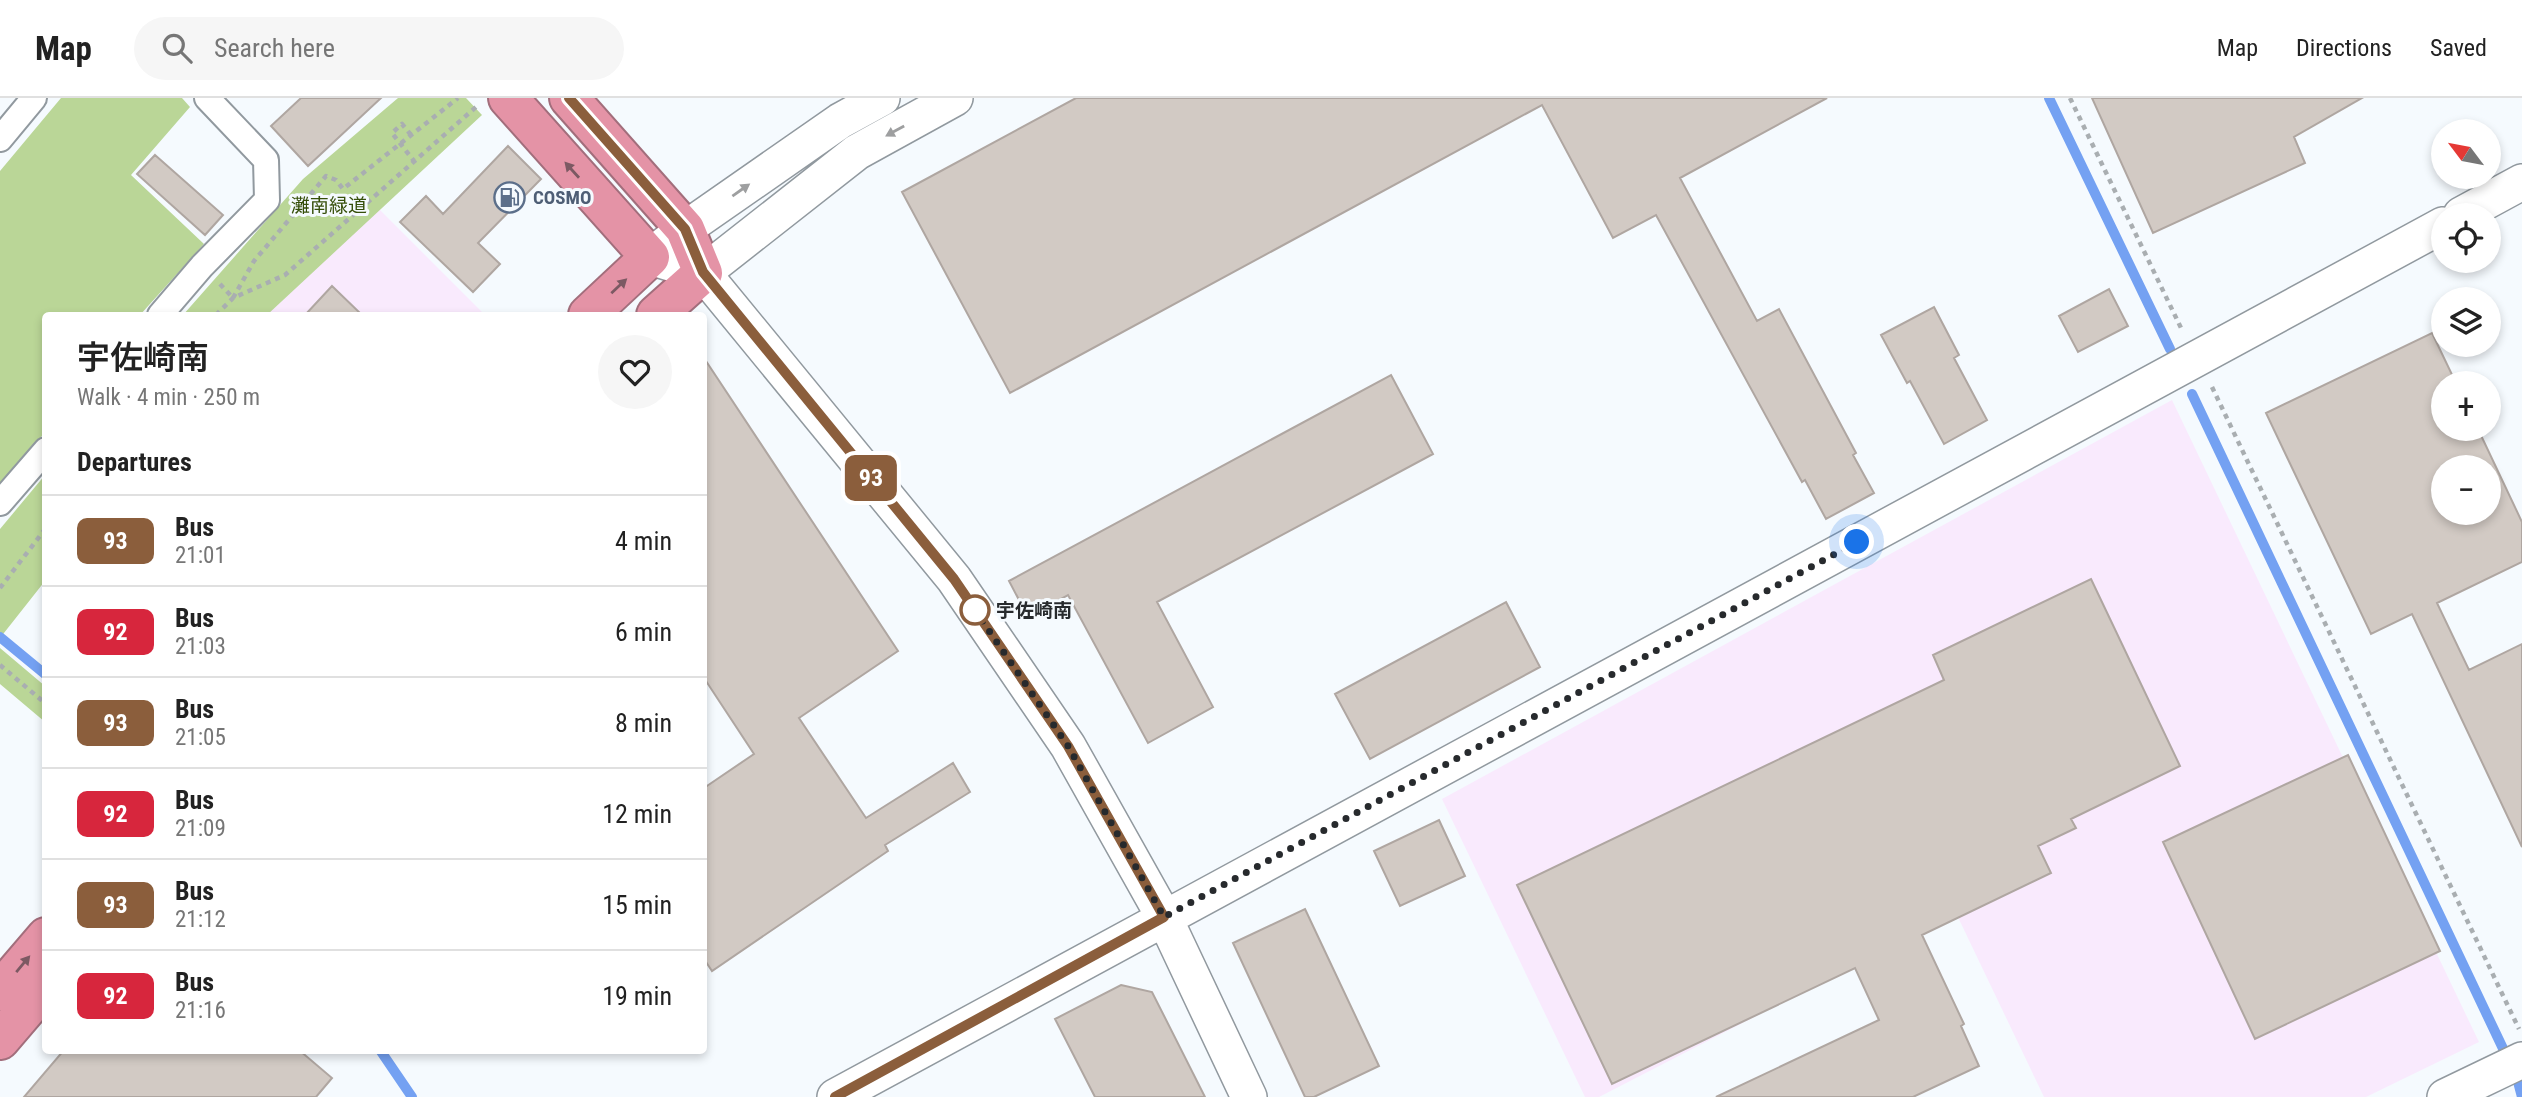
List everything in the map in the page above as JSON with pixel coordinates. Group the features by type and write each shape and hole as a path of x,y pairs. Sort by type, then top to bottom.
{"highway":[{"path":"569,98 685,229 703,272 659,312"},
{"path":"494,100 650,257 591,312"},
{"path":"0,991 42,942"},
{"path":"0,1040 42,991"}],"street":[{"path":"0,139 34,98"},
{"path":"163,312 202,266 267,200 266,160 207,98"},
{"path":"650,257 685,229 840,121 882,98"},
{"path":"703,272 857,152 955,98"},
{"path":"2483,203 2522,182"},
{"path":"835,1097 2431,231"},
{"path":"650,257 703,272 954,579 1068,746 1164,917 1249,1097"},
{"path":"0,503 42,455"},
{"path":"2445,1097 2521,1046"}],"path":[{"path":"219,312 233,298 254,261 326,176 336,180 343,189 458,98"},
{"path":"2070,98 2186,338"},
{"path":"233,298 285,275 414,161 494,100"},
{"path":"411,135 402,124 392,132 414,161"},
{"path":"2207,376 2521,1046"},
{"path":"0,588 42,533"},
{"path":"0,665 42,701"}],"shaded area":[{"path":"379,209 482,312 270,312"},
{"path":"2172,400 2479,1042 2366,1097 2044,1097 1956,913 1599,1097 1585,1097 1442,799"}],"green space":[{"path":"61,98 182,98 190,107 131,175 204,244 143,312 42,312 42,436 0,488 0,171"},
{"name":"灘南緑道","path":"398,98 466,98 482,115 270,312 186,312 303,179"},
{"path":"42,479 42,585 0,638 0,529"},
{"path":"0,648 42,683 42,719 0,684"}],"building":[{"path":"301,98 381,98 308,166 271,126"},
{"path":"1076,98 1827,98 1680,178 1757,321 1779,309 1856,453 1853,455 1874,493 1826,519 1805,480 1802,482 1656,215 1613,238 1542,105 1010,393 902,192"},
{"path":"2092,98 2362,98 2294,137 2305,163 2153,233"},
{"path":"508,146 541,179 478,243 500,264 473,292 400,222 426,196 443,214"},
{"path":"155,155 223,215 205,235 137,174"},
{"path":"332,286 359,312 308,312"},
{"path":"2109,289 2128,326 2078,352 2059,316"},
{"path":"1934,307 1959,355 1954,358 1987,420 1944,444 1881,335"},
{"path":"2431,333 2431,357 2444,357 2450,371 2431,371 2431,441 2484,441 2490,455 2431,455 2431,525 2501,525 2501,478 2522,522 2522,562 2437,603 2469,670 2522,644 2522,847 2412,614 2371,634 2266,413"},
{"path":"707,363 898,651 799,718 866,818 953,763 970,792 885,845 888,851 712,971 707,964 707,786 754,754 707,683"},
{"path":"1391,375 1433,454 1157,602 1213,707 1148,743 1068,595 1028,617 1009,581"},
{"path":"2091,579 2180,766 2071,819 2076,828 2038,846 2051,873 1922,935 1964,1024 1961,1026 1979,1066 1913,1097 1716,1097 1879,1020 1855,968 1612,1084 1517,885 1944,680 1933,655"},
{"path":"1506,602 1540,667 1370,759 1335,694"},
{"path":"2348,755 2440,951 2255,1039 2163,842"},
{"path":"1439,820 1465,876 1400,906 1374,851"},
{"path":"1305,909 1379,1066 1314,1097 1305,1097 1233,943"},
{"path":"1121,985 1152,992 1205,1097 1095,1097 1055,1019"},
{"path":"61,1054 304,1054 332,1078 316,1097 24,1097"}],"waterway":[{"path":"2049,98 2170,349"},
{"path":"2192,394 2517,1078 2522,1097"},
{"path":"0,637 42,672"},
{"path":"383,1054 412,1097"}],"bus line":[{"name":"93","path":"569,98 685,229 703,272 954,579 1068,746 1164,917 835,1097"}],"place":[{"name":"COSMO","path":"510,197"},
{"name":"宇佐崎南","path":"975,610"}],"route":[{"path":"975,610 968,600 1068,746 1164,917 1857,542"}]}
